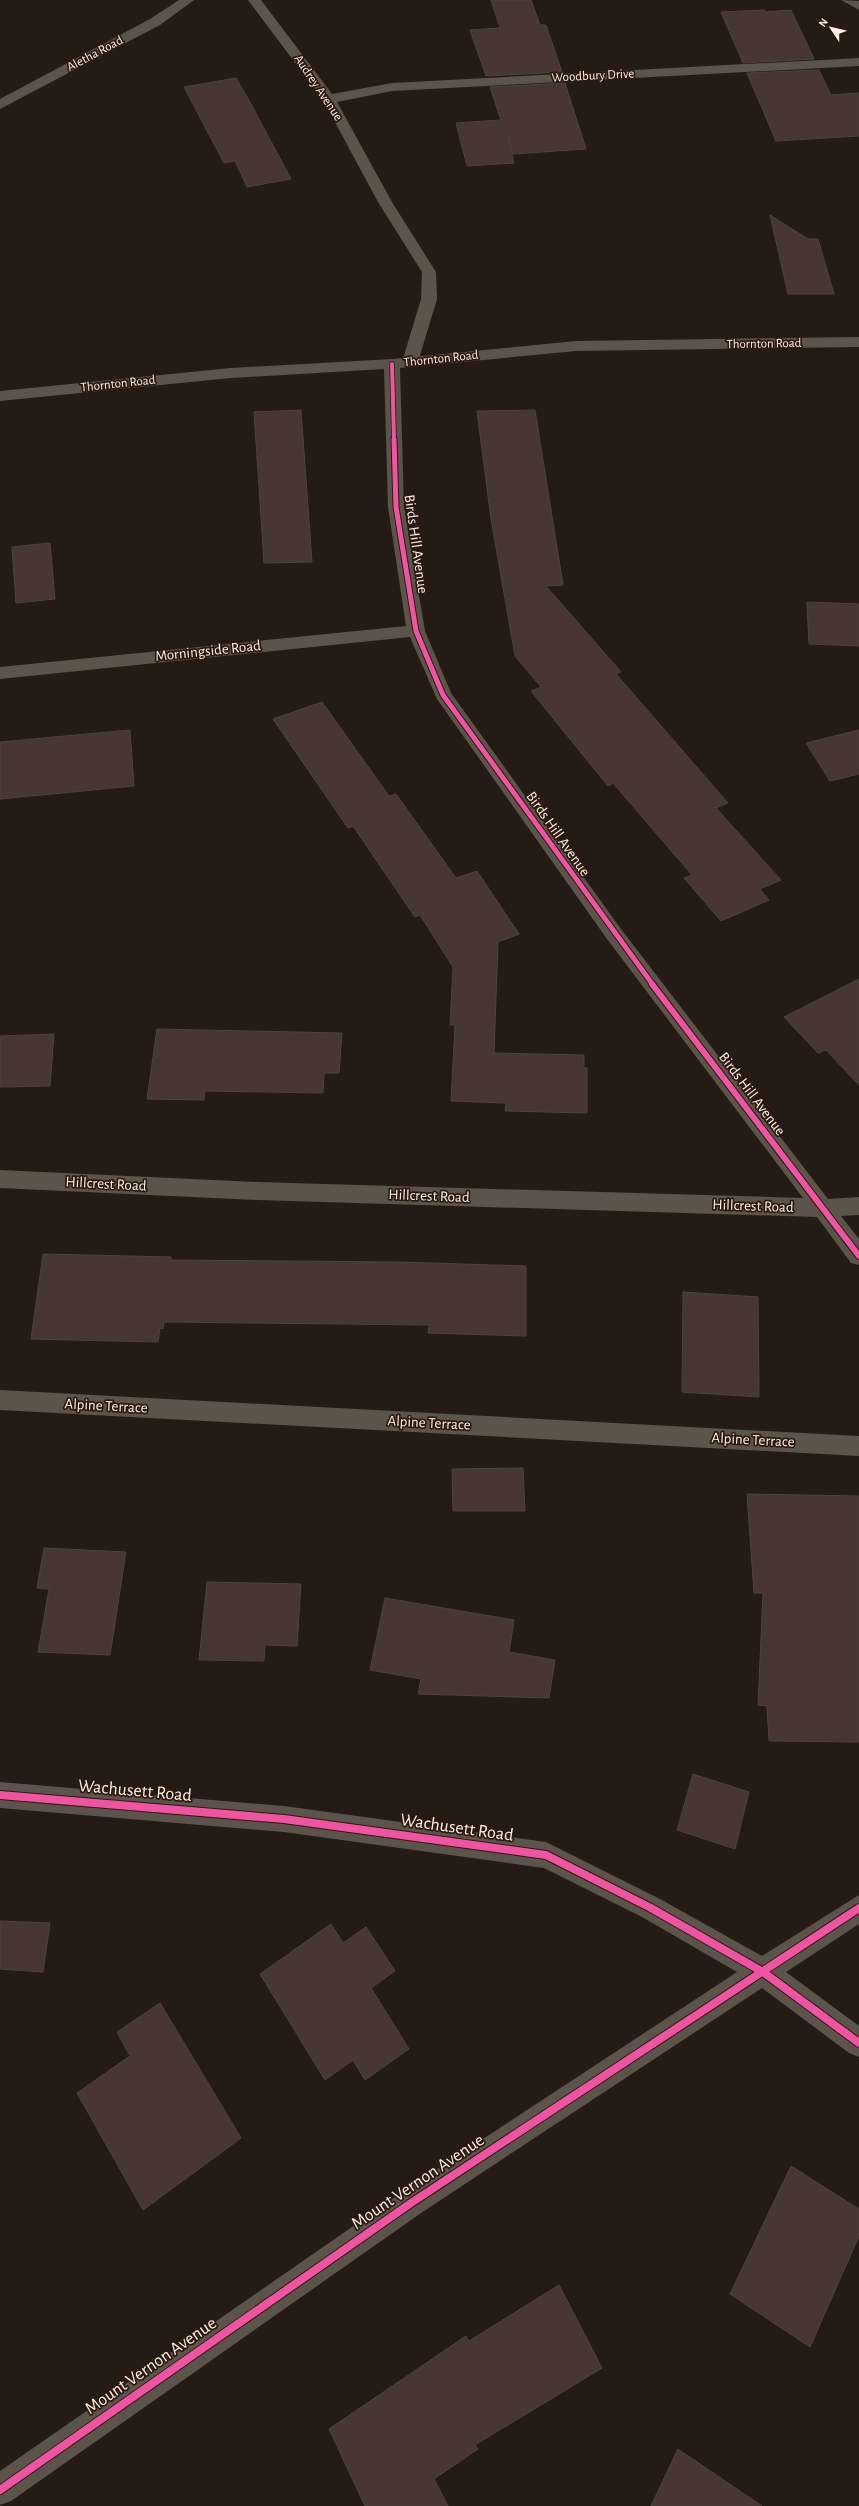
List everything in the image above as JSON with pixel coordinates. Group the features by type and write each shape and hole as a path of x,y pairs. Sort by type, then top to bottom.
{"street":[{"name":"Aletha Road","path":"0,105 155,22 188,0"},
{"name":"Audrey Avenue","path":"254,0 329,99 385,202 429,272 429,299 401,363"},
{"path":"847,0 859,6"},
{"name":"Woodbury Drive","path":"329,99 392,86 859,62"},
{"name":"Thornton Road","path":"0,396 231,373 401,363 576,346 859,342"},
{"name":"Birds Hill Avenue","path":"401,363 396,507 416,631 443,695 614,934 859,1256"},
{"name":"Morningside Road","path":"0,673 416,631"},
{"name":"Hillcrest Road","path":"0,1179 266,1192 822,1208 859,1206"},
{"name":"Alpine Terrace","path":"0,1400 859,1446"},
{"name":"Wachusett Road","path":"0,1794 284,1819 546,1855 651,1908 762,1972 859,2043"},
{"name":"Mount Vernon Avenue","path":"0,2490 411,2203 859,1908"}],"building":[{"path":"491,0 531,0 540,25 546,25 562,72 486,76 470,30 500,28"},
{"path":"764,10 765,12 791,10 814,59 743,63 721,12"},
{"path":"819,70 831,95 859,93 859,136 776,141 747,73"},
{"path":"236,78 291,179 247,187 235,161 224,163 184,87"},
{"path":"565,83 586,149 513,154 508,138 514,163 467,166 456,123 501,120 490,87"},
{"path":"770,215 808,239 818,239 834,294 788,294"},
{"path":"301,410 312,562 264,563 254,412"},
{"path":"535,410 563,585 546,586 621,672 616,674 728,803 716,808 781,880 760,889 769,900 721,921 684,878 692,875 613,783 608,786 531,691 541,687 515,656 491,519 477,411"},
{"path":"50,543 55,599 16,603 12,547"},
{"path":"807,602 859,604 859,646 809,644"},
{"path":"322,702 389,796 396,794 456,878 477,871 519,934 498,942 494,1053 584,1055 584,1068 587,1068 587,1113 505,1111 506,1103 451,1101 455,1025 450,1025 453,967 420,915 415,917 353,826 348,828 273,719"},
{"path":"130,730 134,786 0,799 0,742"},
{"path":"859,730 859,774 830,781 806,743"},
{"path":"859,979 859,1085 826,1050 818,1053 784,1017"},
{"path":"157,1029 342,1033 339,1073 324,1073 323,1093 205,1091 204,1100 147,1099"},
{"path":"54,1034 50,1086 0,1087 0,1036"},
{"path":"43,1254 171,1257 171,1260 400,1262 526,1266 526,1336 428,1333 429,1325 164,1322 163,1329 160,1328 158,1342 31,1339"},
{"path":"683,1292 758,1297 759,1397 682,1392"},
{"path":"523,1468 525,1511 453,1511 452,1469"},
{"path":"747,1494 859,1496 859,1742 769,1741 767,1706 758,1705 763,1593 754,1593"},
{"path":"44,1548 126,1552 110,1655 38,1652 49,1589 37,1588"},
{"path":"207,1582 301,1584 297,1646 265,1645 264,1661 199,1660"},
{"path":"385,1598 514,1620 509,1652 555,1660 549,1698 418,1694 421,1679 370,1670"},
{"path":"693,1774 749,1792 735,1849 677,1830"},
{"path":"0,1921 50,1923 43,1972 0,1969"},
{"path":"331,1924 343,1943 366,1927 395,1971 371,1988 409,2049 365,2080 353,2060 325,2080 260,1974"},
{"path":"160,2003 241,2138 143,2210 77,2093 130,2056 117,2032"},
{"path":"791,2166 859,2209 859,2236 810,2347 730,2294"},
{"path":"559,2285 602,2368 475,2445 478,2449 434,2479 448,2506 365,2506 329,2429 466,2336 469,2341"},
{"path":"678,2449 762,2506 651,2506"}],"cycle path":[{"path":"392,364 396,507 416,631 443,695 614,934 859,1256"},
{"path":"0,1795 284,1819 546,1855 651,1908 763,1972 859,2043"},
{"path":"0,2490 411,2203 859,1908"}]}
